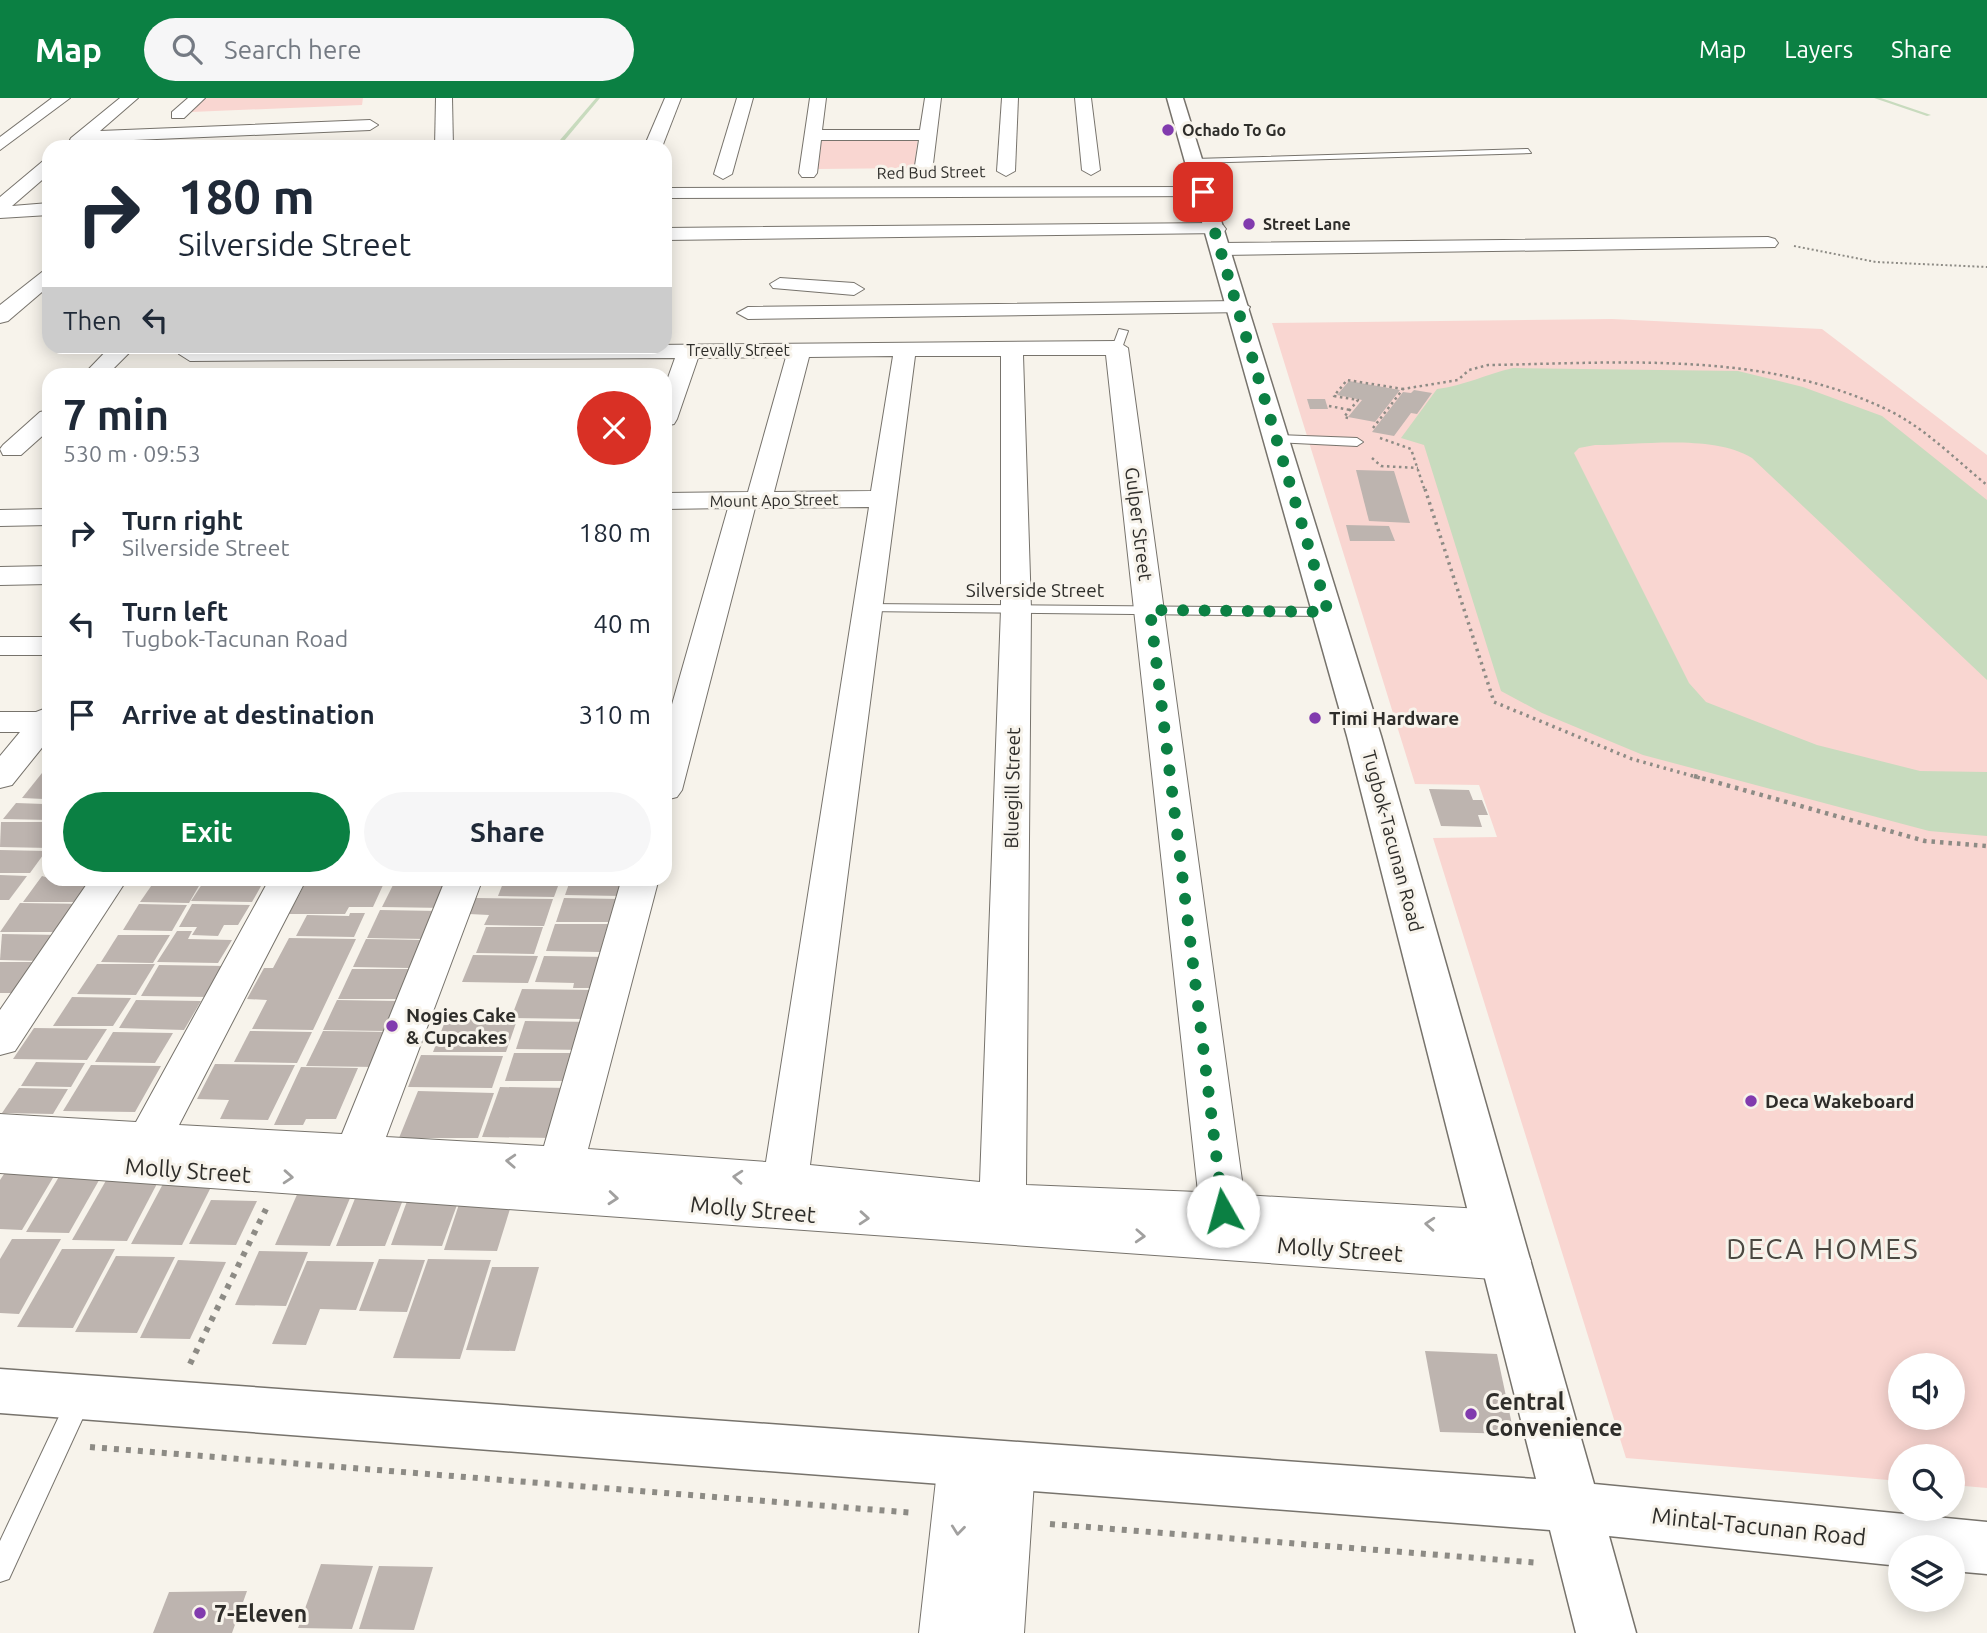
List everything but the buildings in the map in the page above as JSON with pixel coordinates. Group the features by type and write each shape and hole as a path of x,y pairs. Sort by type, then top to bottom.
{"street":[{"path":"0,145 62,98"},
{"path":"79,140 130,98"},
{"path":"197,98 172,115 206,114"},
{"path":"444,98 444,140"},
{"path":"656,140 673,98"},
{"path":"723,174 745,98"},
{"name":"Red Bud Street","path":"1010,98 999,171 1030,171"},
{"path":"1067,170 1097,170 1083,98"},
{"name":"Tugbok-Tacunan Road","path":"1175,98 1192,173 1219,239 1226,293 1278,439 1328,612 1574,1507 1606,1633"},
{"path":"368,134 372,107"},
{"path":"784,173 814,173 813,135 821,108"},
{"path":"923,172 928,135 927,108"},
{"path":"106,118 130,117"},
{"path":"150,140 368,134"},
{"path":"320,140 368,134"},
{"path":"813,135 928,135"},
{"path":"672,193 1192,173"},
{"path":"2,204 42,174"},
{"path":"700,174 748,174"},
{"path":"2,204 42,198"},
{"path":"2,204 42,208"},
{"path":"672,234 1768,243"},
{"path":"0,316 42,282"},
{"path":"780,284 873,289"},
{"path":"748,313 1226,293"},
{"path":"24,296 42,296"},
{"name":"Trevally Street","path":"672,351 1012,349 1120,340"},
{"name":"Gulper Street","path":"1120,340 1150,610 1227,1226"},
{"path":"784,1196 905,349"},
{"name":"Bluegill Street","path":"1002,1215 1016,608 1012,349"},
{"path":"672,766 751,500 799,350"},
{"path":"672,399 689,351"},
{"path":"101,368 116,354"},
{"name":"Trevally Street","path":"190,354 258,354"},
{"path":"245,368 258,354"},
{"path":"355,368 366,354"},
{"path":"12,450 42,423"},
{"name":"Mount Apo Street","path":"672,501 883,499"},
{"path":"0,507 42,507"},
{"path":"0,517 42,517"},
{"path":"0,576 42,575"},
{"path":"0,646 42,646"},
{"path":"0,722 42,726"},
{"path":"0,778 42,732"},
{"path":"0,800 42,735"},
{"path":"0,1041 105,886"},
{"path":"142,1153 285,886"},
{"path":"351,1167 462,886"},
{"path":"558,1179 639,886"},
{"name":"Molly Street","path":"0,1130 283,1177 351,1167"},
{"name":"Molly Street","path":"0,1157 142,1153 558,1179 1002,1215 1227,1226 1502,1245"},
{"name":"Mintal-Tacunan Road","path":"0,1391 1574,1507 1987,1548"},
{"path":"986,1464 982,1518 995,1633"},
{"path":"948,1633 982,1518"}],"lane":[{"path":"1192,173 1528,151"},
{"path":"1278,439 1357,442"},
{"name":"Silverside Street","path":"867,608 1328,612"},
{"path":"0,1570 81,1397"}],"path":[{"path":"1768,243 1876,262 1987,267"},
{"path":"1355,419 1344,417 1358,400 1334,396 1347,380 1403,389 1458,380 1469,370 1488,365 1741,366 1844,392 1892,411 1987,485"},
{"path":"1368,433 1403,389"},
{"path":"1329,406 1350,410"},
{"path":"1366,421 1377,423"},
{"path":"1379,438 1413,449 1418,459 1418,468 1494,702 1632,759 1925,841 1987,846"},
{"path":"1357,442 1381,466 1418,468"},
{"path":"170,1403 283,1177"},
{"path":"58,1444 1589,1567"}],"shaded area":[{"path":"206,98 363,98 362,105 191,112"},
{"path":"918,137 914,168 818,169 822,138"},
{"name":"Deca Wakeboard","path":"1612,319 1822,329 1987,455 1987,1488 1965,1486 1965,1444 1888,1444 1888,1480 1626,1458 1433,838 1497,837 1479,785 1415,784 1272,323"},
{"path":"1513,368 1738,371 1803,387 1882,416 1987,500 1987,680 1752,458 1717,446 1676,442 1595,445 1579,448 1574,453 1689,683 1706,702 1817,745 1920,771 1987,772 1987,836 1929,831 1643,755 1542,713 1501,691 1424,445 1401,438 1437,389"}],"waterway":[{"path":"562,140 598,98"},
{"path":"1876,98 1929,115"}],"place":[{"name":"Ochado To Go","path":"1168,130"},
{"name":"Street Lane","path":"1249,224"},
{"name":"Timi Hardware","path":"1315,718"},
{"name":"Nogies Cake & Cupcakes","path":"392,1026"},
{"name":"Deca Wakeboard","path":"1751,1101"},
{"name":"Central Convenience","path":"1471,1414"},
{"name":"7-Eleven","path":"200,1613"}],"district":[{"name":"DECA HOMES","path":"1823,1248"}],"route":[{"path":"1203,192 1256,362 1328,612 1150,610 1223,1211"}]}
